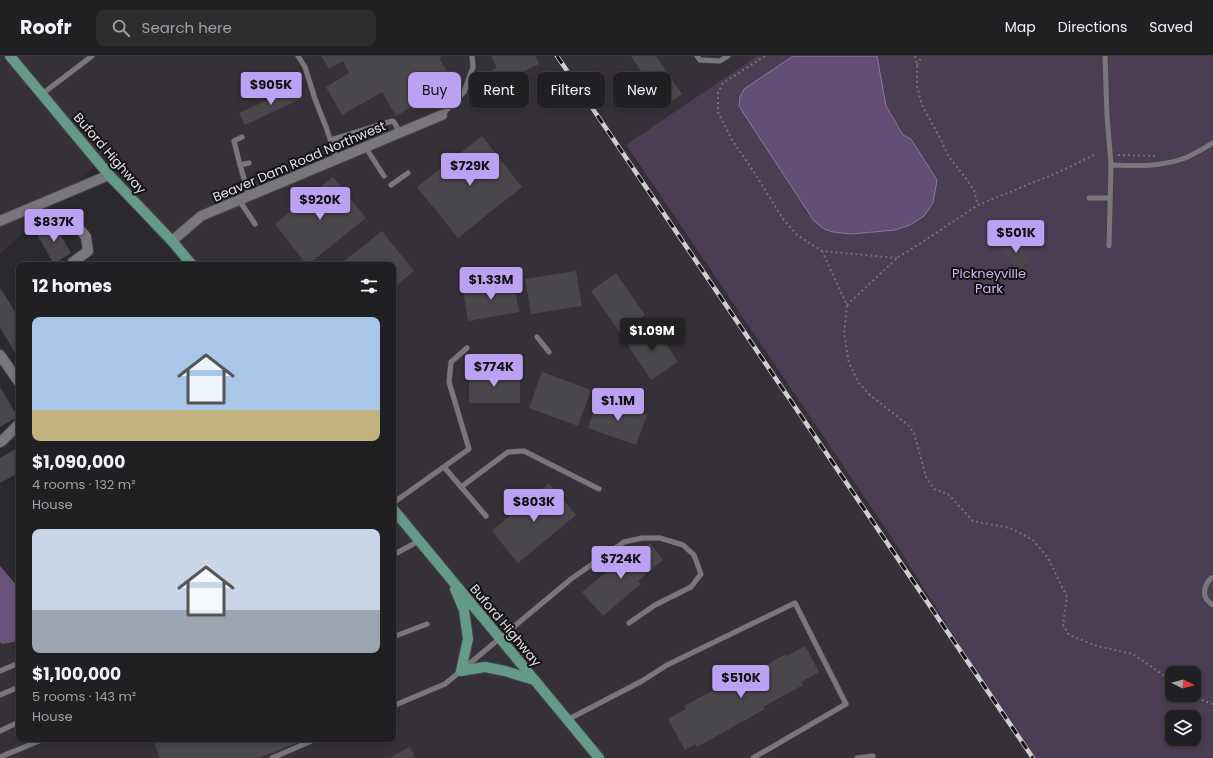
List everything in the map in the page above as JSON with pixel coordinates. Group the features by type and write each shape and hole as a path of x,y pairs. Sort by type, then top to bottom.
{"main road":[{"name":"Buford Highway","path":"10,56 109,175 172,241 190,262"},
{"name":"Buford Highway","path":"396,513 599,758"},
{"path":"449,577 464,610 468,639 461,671 486,667 506,671 534,680"}],"street":[{"name":"Beaver Dam Road Northwest","path":"172,241 201,216 442,115"},
{"path":"0,221 109,175"},
{"path":"72,262 88,251 86,237 77,226"},
{"path":"0,355 16,378"},
{"path":"0,442 16,427"}],"lane":[{"path":"42,94 92,56"},
{"path":"298,56 305,67 337,160"},
{"path":"442,115 464,92 473,67 472,56"},
{"path":"698,56 700,60 720,61 726,57"},
{"path":"1105,56 1111,165 1109,246"},
{"path":"331,140 392,121 400,133"},
{"path":"242,138 234,141 249,196"},
{"path":"1111,165 1148,166 1168,163 1186,158 1213,143"},
{"path":"366,148 384,176"},
{"path":"240,165 249,163"},
{"path":"391,185 408,172"},
{"path":"1089,198 1110,198"},
{"path":"239,200 255,224"},
{"path":"537,337 549,352"},
{"path":"396,501 469,449 449,382 451,362 467,348"},
{"path":"460,486 508,452 524,451 599,489"},
{"path":"444,467 486,516"},
{"path":"396,705 445,684 571,579 624,542 642,538 660,538 683,545 694,555 701,574 691,587 655,605 629,623"},
{"path":"396,553 419,540"},
{"path":"1213,578 1211,578 1206,584 1204,594 1209,603 1213,605"},
{"path":"567,720 642,681 667,665 795,603 846,704 753,758"},
{"path":"396,636 427,624"},
{"path":"0,671 16,664"},
{"path":"0,694 16,688"},
{"path":"0,730 16,723"},
{"path":"0,757 37,742"},
{"path":"272,758 309,742"},
{"path":"857,758 873,756"}],"path":[{"path":"765,56 723,83 718,93 718,112 732,140 783,219 797,235 822,251 897,258"},
{"path":"915,56 917,66 917,86 922,105 949,157 974,190 978,204"},
{"path":"917,66 922,56"},
{"path":"847,306 897,258 978,204 1059,172 1096,154"},
{"path":"1118,155 1158,156"},
{"path":"822,251 847,306 844,334 848,364 859,383 870,395 908,424 914,433 926,477 934,489 948,494 973,521 1010,528 1033,540 1048,558 1067,597 1063,625 1069,635 1097,646 1133,654 1165,676"},
{"path":"1201,700 1213,704"}],"shaded area":[{"path":"0,56 757,56 626,146 892,538 1031,758 0,758 0,642 2,644 16,642 16,742 396,742 396,262 181,262 98,163 0,254"},
{"path":"793,56 877,56 886,106 903,135 911,139 937,180 933,203 924,216 910,225 895,230 851,234 833,232 824,229 814,221 739,106 740,97 744,89"},
{"path":"0,566 16,585 16,642 2,644 0,642"}],"green space":[{"name":"Pickneyville Park","path":"757,56 1213,56 1213,758 1031,758 892,538 626,145"}],"building":[{"path":"321,56 443,56 439,58 447,72 408,72 408,108 410,108 396,116 382,92 342,115 326,87 349,73 343,61 329,69"},
{"path":"491,56 535,56 539,64 522,72 489,72 497,68"},
{"path":"631,56 656,56 667,72 642,72"},
{"path":"671,78 682,94 671,102"},
{"path":"298,86 303,98 245,125 239,113"},
{"path":"482,136 522,187 458,238 417,187"},
{"path":"333,177 366,218 311,262 305,262 275,224"},
{"path":"53,222 71,253 57,262 53,262 36,233"},
{"path":"382,231 414,271 396,286 396,262 343,262"},
{"path":"1013,239 1030,259 1019,269 1002,249"},
{"path":"576,271 582,306 531,314 525,279"},
{"path":"616,273 645,315 620,333 591,291"},
{"path":"514,282 519,312 468,321 463,290"},
{"path":"1,289 16,313 16,354 0,328"},
{"path":"653,324 678,362 651,380 626,342"},
{"path":"469,372 520,372 520,403 469,403"},
{"path":"542,372 591,390 578,426 529,408"},
{"path":"0,387 16,414 16,418 0,427"},
{"path":"599,398 647,415 636,445 588,428"},
{"path":"16,449 16,475 0,483 0,458"},
{"path":"549,483 576,515 518,563 492,531"},
{"path":"650,543 663,560 638,581 641,584 603,616 582,592 621,560 625,565"},
{"path":"805,646 819,672 801,682 803,685 763,707 765,709 697,747 696,744 685,750 668,719 686,709 684,706 745,673 746,676 786,654 787,656"},
{"path":"154,742 299,742 259,758 160,758"},
{"path":"410,747 415,758 389,758"}],"railway":[{"path":"557,56 1033,758"}]}
